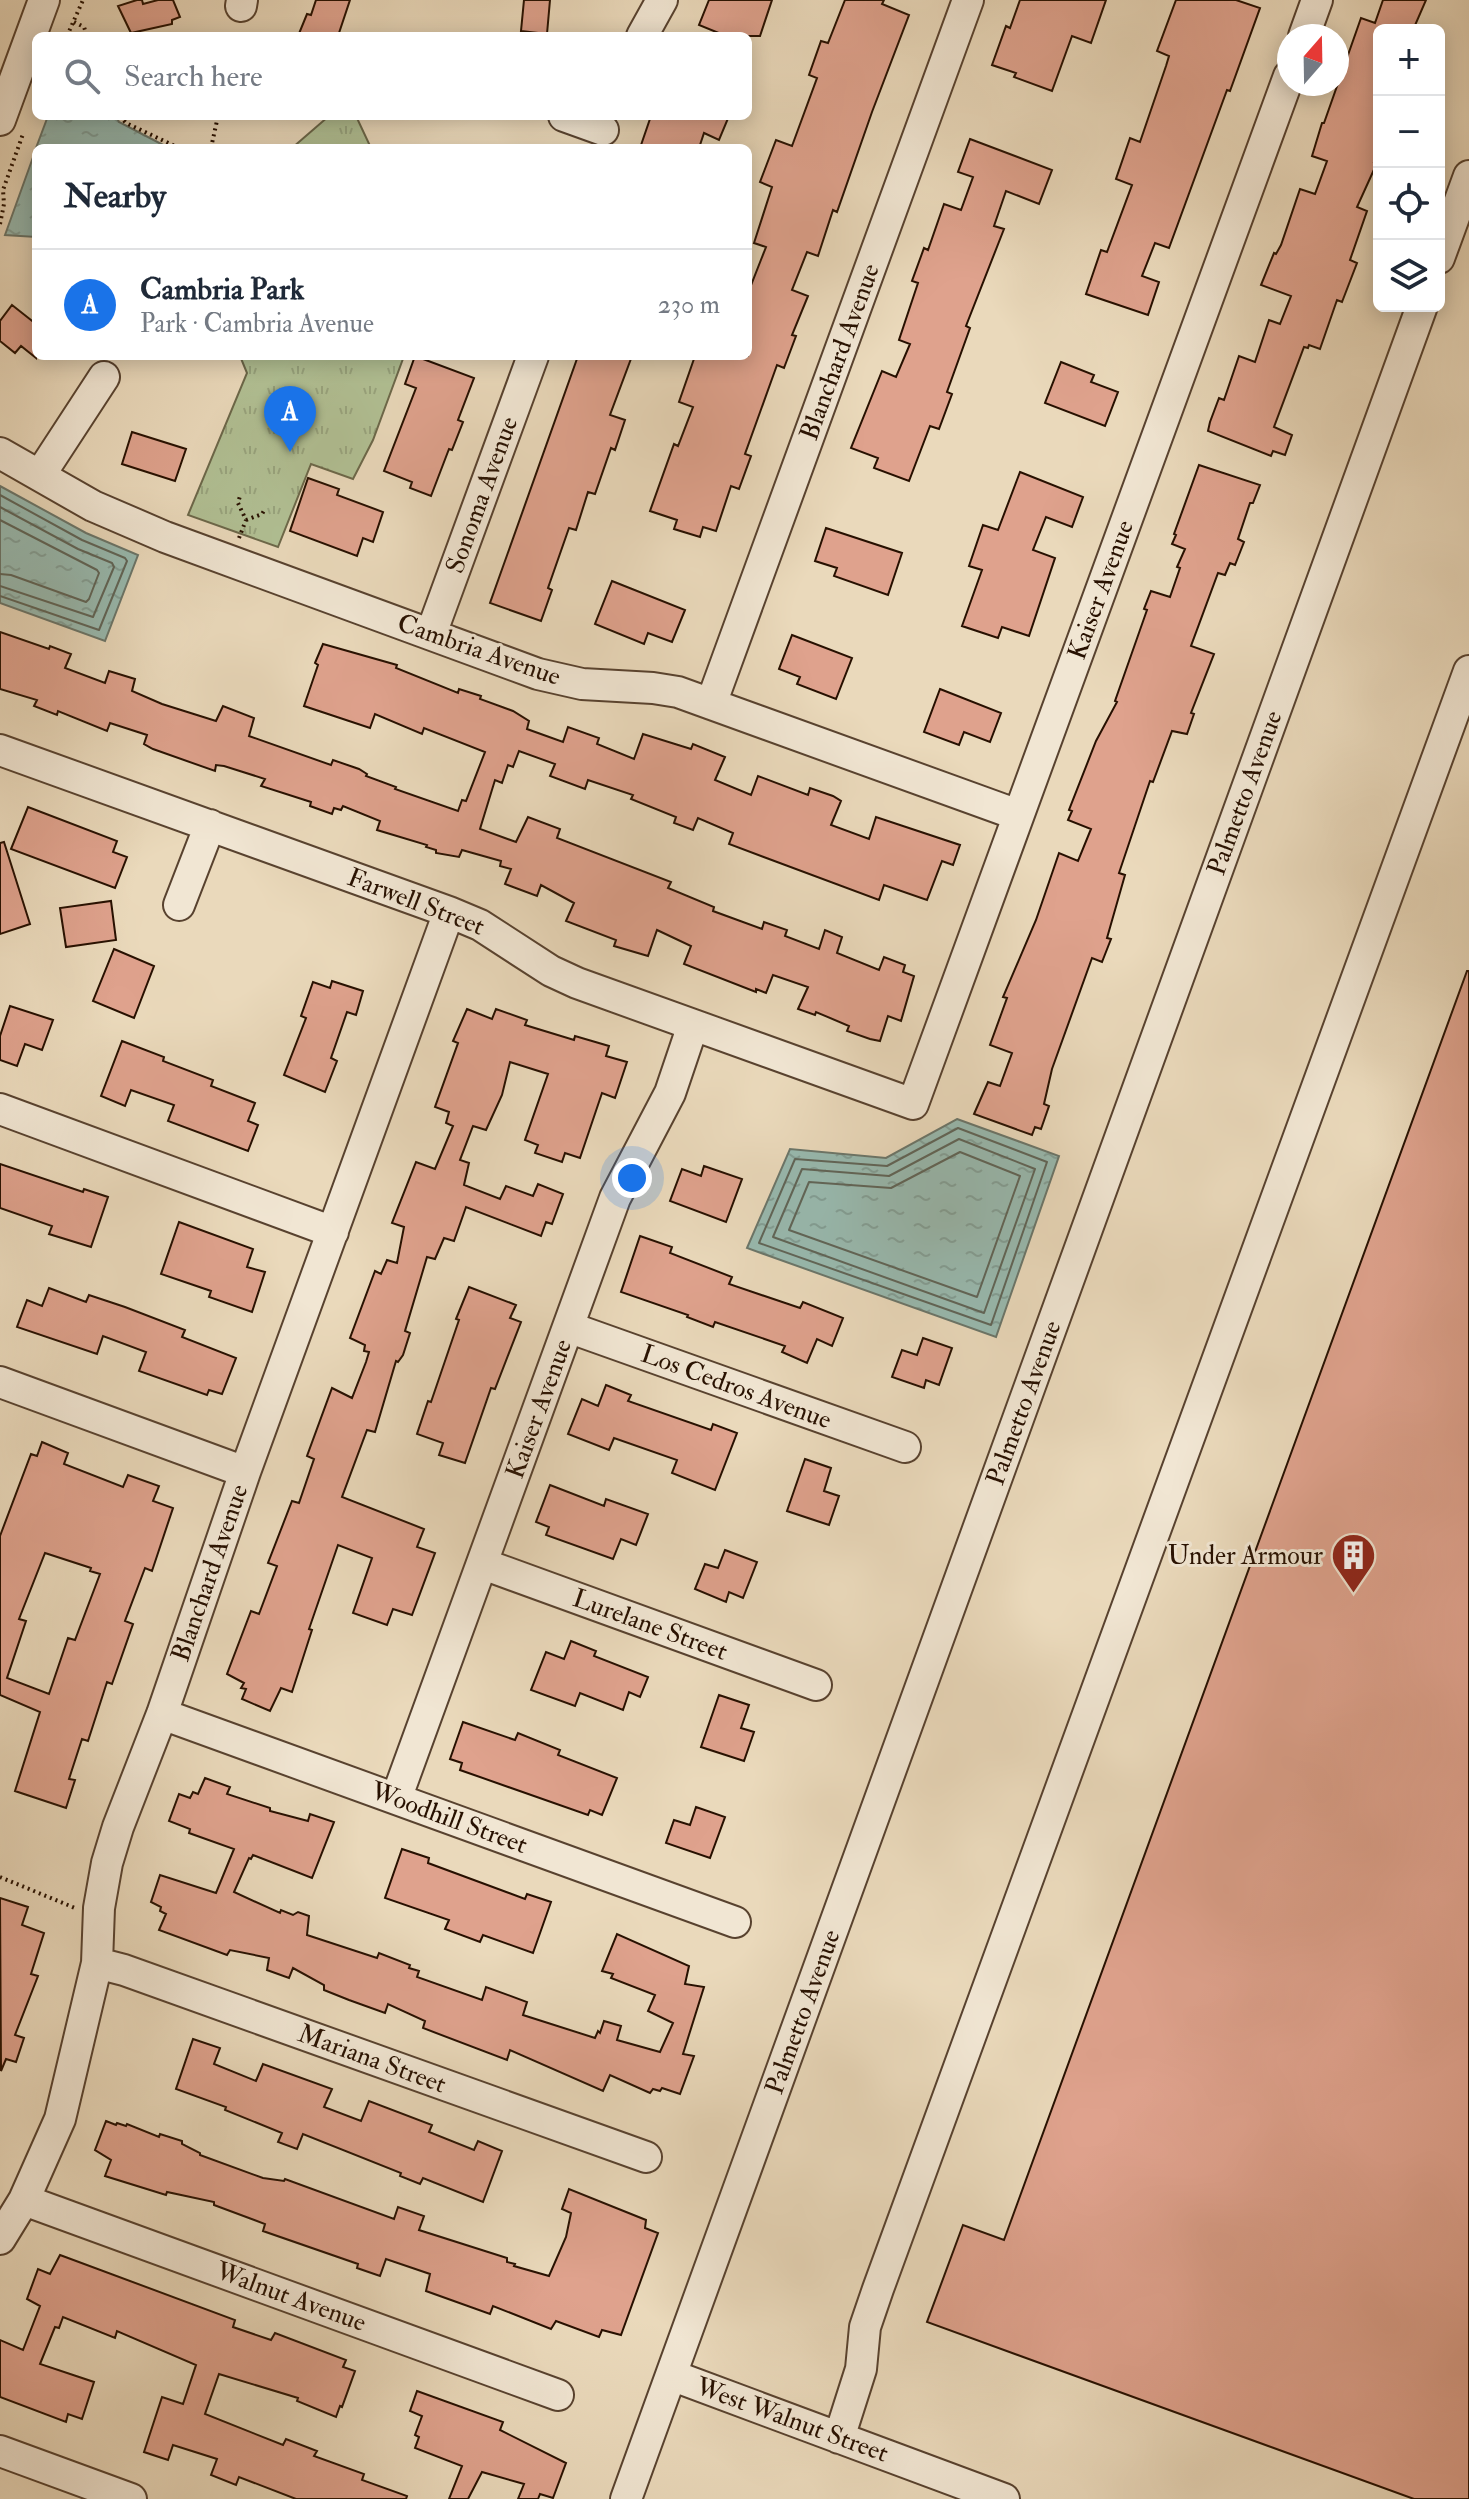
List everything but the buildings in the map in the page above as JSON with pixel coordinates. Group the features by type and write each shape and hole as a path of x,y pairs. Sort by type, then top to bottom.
{"street":[{"path":"36,32 44,0"},
{"path":"644,32 662,0"},
{"name":"Blanchard Avenue","path":"711,704 968,0"},
{"path":"1308,24 1317,0"},
{"path":"13,122 32,47"},
{"name":"Kaiser Avenue","path":"913,1104 1282,96"},
{"path":"574,120 602,131"},
{"path":"1445,242 1469,176"},
{"name":"Palmetto Avenue","path":"626,2499 1420,312"},
{"name":"Sonoma Avenue","path":"431,634 532,360"},
{"path":"40,475 104,377"},
{"name":"Cambria Avenue","path":"0,453 93,506 136,525 431,634 561,680 666,689 1018,815"},
{"path":"839,2438 861,2369 865,2327 874,2301 1469,671"},
{"name":"Farwell Street","path":"0,750 449,912 502,937 551,971 913,1104"},
{"path":"179,905 210,825"},
{"name":"Blanchard Avenue","path":"0,2239 24,2200 60,2119 97,1963 98,1917 107,1863 118,1827 162,1714 245,1472 449,912"},
{"name":"Kaiser Avenue","path":"396,1799 615,1198 670,1093 693,1025"},
{"path":"0,1109 333,1232"},
{"name":"Los Cedros Avenue","path":"568,1327 905,1447"},
{"path":"3,1391 245,1472"},
{"name":"Lurelane Street","path":"483,1564 816,1685"},
{"name":"Woodhill Street","path":"162,1714 735,1922"},
{"name":"Mariana Street","path":"97,1963 646,2157"},
{"name":"Walnut Avenue","path":"24,2200 558,2395"},
{"name":"West Walnut Street","path":"671,2375 1004,2499"},
{"path":"0,2451 131,2499"}],"path":[{"path":"69,32 83,0"},
{"path":"74,22 84,27 86,32"},
{"path":"123,120 171,144"},
{"path":"212,144 217,120"},
{"path":"0,224 13,122"},
{"path":"238,540 246,520 238,503 240,496"},
{"path":"246,520 262,514 265,509"},
{"path":"0,1877 98,1917"}],"green space":[{"path":"324,120 358,120 369,144 297,144"},
{"path":"242,360 403,360 373,440 353,479 311,464 278,547 188,515 247,373"}],"water":[{"path":"46,120 118,120 161,144 38,144"},
{"path":"32,160 32,237 5,235"},
{"path":"0,486 86,533 138,555 105,641 0,603"},
{"path":"957,1119 1059,1156 996,1337 747,1248 790,1149 886,1158"}],"place":[{"name":"Cambria Park","path":"290,452"},
{"name":"Under Armour","path":"1354,1595"}]}
